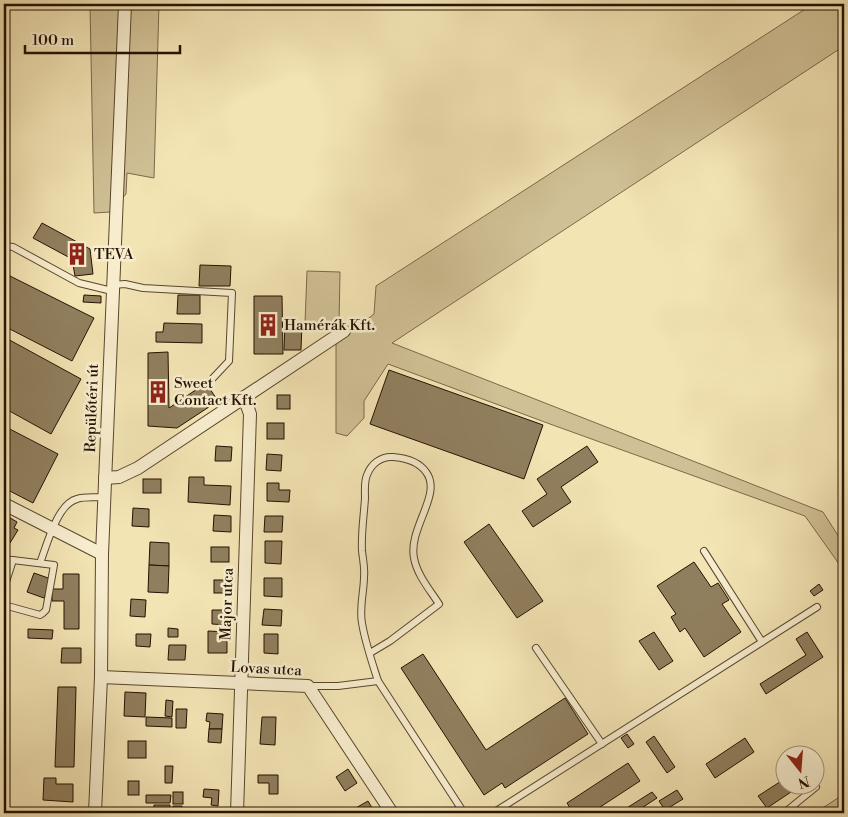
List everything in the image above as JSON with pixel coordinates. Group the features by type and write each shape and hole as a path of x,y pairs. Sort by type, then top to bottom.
{"street":[{"name":"Repülőtéri út","path":"95,813 101,677 102,554 125,4"},
{"path":"106,478 120,477 138,468 344,331"},
{"name":"Major utca","path":"236,813 250,414 244,397"},
{"path":"5,508 53,529 102,554"},
{"name":"Lovas utca","path":"101,677 308,686 392,813"}],"lane":[{"path":"4,246 13,246 79,283 113,288 125,284 143,288 232,293 229,361 213,378"},
{"path":"370,653 390,641 439,604 418,571 413,557 414,540 419,522 432,490 430,478 420,465 405,459 391,457 380,459 372,466 366,476 362,539 364,579 361,613 370,653 378,681 464,813"},
{"path":"40,563 61,511 71,501 78,498 105,497"},
{"path":"704,551 762,642"},
{"path":"4,559 54,565 45,612 40,615 4,605"},
{"path":"4,588 13,560"},
{"path":"492,813 817,607"},
{"path":"536,648 602,744"},
{"path":"308,686 338,686 378,681"},
{"path":"784,813 807,794"}],"shaded area":[{"path":"90,4 159,4 154,178 127,173 126,194 110,212 94,213"},
{"path":"813,4 844,4 844,46 392,343 823,512 844,545 844,571 805,516 388,364 364,401 364,418 347,436 336,433 336,344 374,314 376,286"},
{"path":"307,271 340,272 339,324 305,323"},
{"path":"844,794 844,813 815,813"}],"building":[{"name":"TEVA","path":"42,223 90,249 93,274 75,276 72,259 33,238"},
{"path":"200,265 231,266 230,286 199,286"},
{"path":"4,273 94,318 72,361 4,326"},
{"path":"84,295 101,296 101,303 83,302"},
{"path":"178,295 200,295 200,314 177,314"},
{"name":"Hamérák Kft.","path":"254,296 282,296 283,354 254,354"},
{"path":"164,323 202,324 202,343 156,342 156,332 163,332"},
{"path":"285,324 302,324 301,350 284,350"},
{"path":"4,337 81,379 51,434 4,408"},
{"name":"Sweet Contact Kft.","path":"168,352 169,408 206,383 218,401 177,428 148,426 148,353"},
{"path":"389,370 543,425 524,479 370,424"},
{"path":"277,395 290,395 290,409 277,409"},
{"path":"267,423 284,423 284,439 267,439"},
{"path":"4,426 58,454 33,503 4,488"},
{"path":"216,446 232,447 231,461 215,461"},
{"path":"587,446 598,462 561,487 571,502 533,527 522,511 547,494 537,479"},
{"path":"267,454 282,455 281,471 266,470"},
{"path":"189,477 204,477 204,485 231,486 230,505 188,502"},
{"path":"143,479 161,479 161,493 143,493"},
{"path":"267,483 279,483 279,490 290,490 289,502 267,501"},
{"path":"133,508 149,509 149,527 132,526"},
{"path":"214,515 231,516 231,532 213,531"},
{"path":"7,516 17,522 14,528 18,530 10,543 4,540 4,522"},
{"path":"265,516 283,516 282,532 264,532"},
{"path":"489,524 543,601 517,618 464,542"},
{"path":"265,541 282,541 281,564 265,563"},
{"path":"150,542 169,543 169,566 149,565"},
{"path":"211,547 229,547 229,562 211,562"},
{"path":"694,562 711,587 718,583 729,600 722,604 741,632 704,657 685,628 680,632 671,617 676,614 657,586"},
{"path":"149,565 169,566 168,593 148,592"},
{"path":"34,573 51,579 44,598 27,592"},
{"path":"63,574 79,574 79,629 64,629 64,601 52,601 52,589 63,589"},
{"path":"264,578 282,578 282,597 264,596"},
{"path":"214,580 228,580 228,593 214,593"},
{"path":"819,584 823,590 814,596 810,591"},
{"path":"131,599 146,600 145,617 130,616"},
{"path":"264,609 282,610 281,626 262,625"},
{"path":"212,610 228,610 227,625 212,624"},
{"path":"168,628 178,629 178,637 168,637"},
{"path":"28,629 53,630 52,639 28,638"},
{"path":"208,631 227,632 227,653 208,653"},
{"path":"654,632 673,661 659,670 639,641"},
{"path":"807,632 823,657 766,694 760,684 806,655 796,639"},
{"path":"136,634 151,634 150,647 136,646"},
{"path":"264,634 278,634 278,654 264,653"},
{"path":"169,645 186,645 185,660 168,660"},
{"path":"62,648 81,648 81,663 61,663"},
{"path":"423,654 486,750 565,698 588,734 505,788 502,783 484,795 401,668"},
{"path":"58,687 76,687 74,767 55,767"},
{"path":"125,692 146,693 145,717 124,716"},
{"path":"166,700 173,701 172,717 165,716"},
{"path":"176,709 187,709 186,728 176,728"},
{"path":"207,713 223,714 222,729 209,729 210,722 206,721"},
{"path":"146,717 172,718 172,727 146,726"},
{"path":"262,717 276,717 275,745 260,744"},
{"path":"209,729 222,729 221,743 208,742"},
{"path":"627,734 634,744 628,748 621,738"},
{"path":"654,736 675,767 667,773 646,742"},
{"path":"745,738 754,752 715,778 706,764"},
{"path":"128,741 146,741 146,758 128,758"},
{"path":"628,763 640,781 591,813 573,813 567,803"},
{"path":"165,766 173,766 172,783 165,783"},
{"path":"348,769 357,783 345,791 336,777"},
{"path":"258,775 278,775 278,794 269,794 269,783 258,783"},
{"path":"44,778 56,778 56,784 73,784 73,802 43,800"},
{"path":"128,781 139,781 139,795 128,795"},
{"path":"776,784 776,794 788,794 767,808 758,796"},
{"path":"204,789 219,790 218,806 211,805 212,798 203,797"},
{"path":"677,790 683,799 665,810 659,801"},
{"path":"173,792 183,792 183,804 173,804"},
{"path":"652,792 657,798 634,813 623,813 622,811"},
{"path":"146,795 171,795 170,803 146,803"},
{"path":"368,801 375,813 356,813 354,809"},
{"path":"154,805 170,805 170,813 153,813"},
{"path":"173,806 182,806 182,813 174,813"},
{"path":"258,808 273,808 272,813 258,813"}],"place":[{"name":"TEVA","path":"77,254"},
{"name":"Hamérák Kft.","path":"268,325"},
{"name":"Sweet Contact Kft.","path":"158,392"}]}
